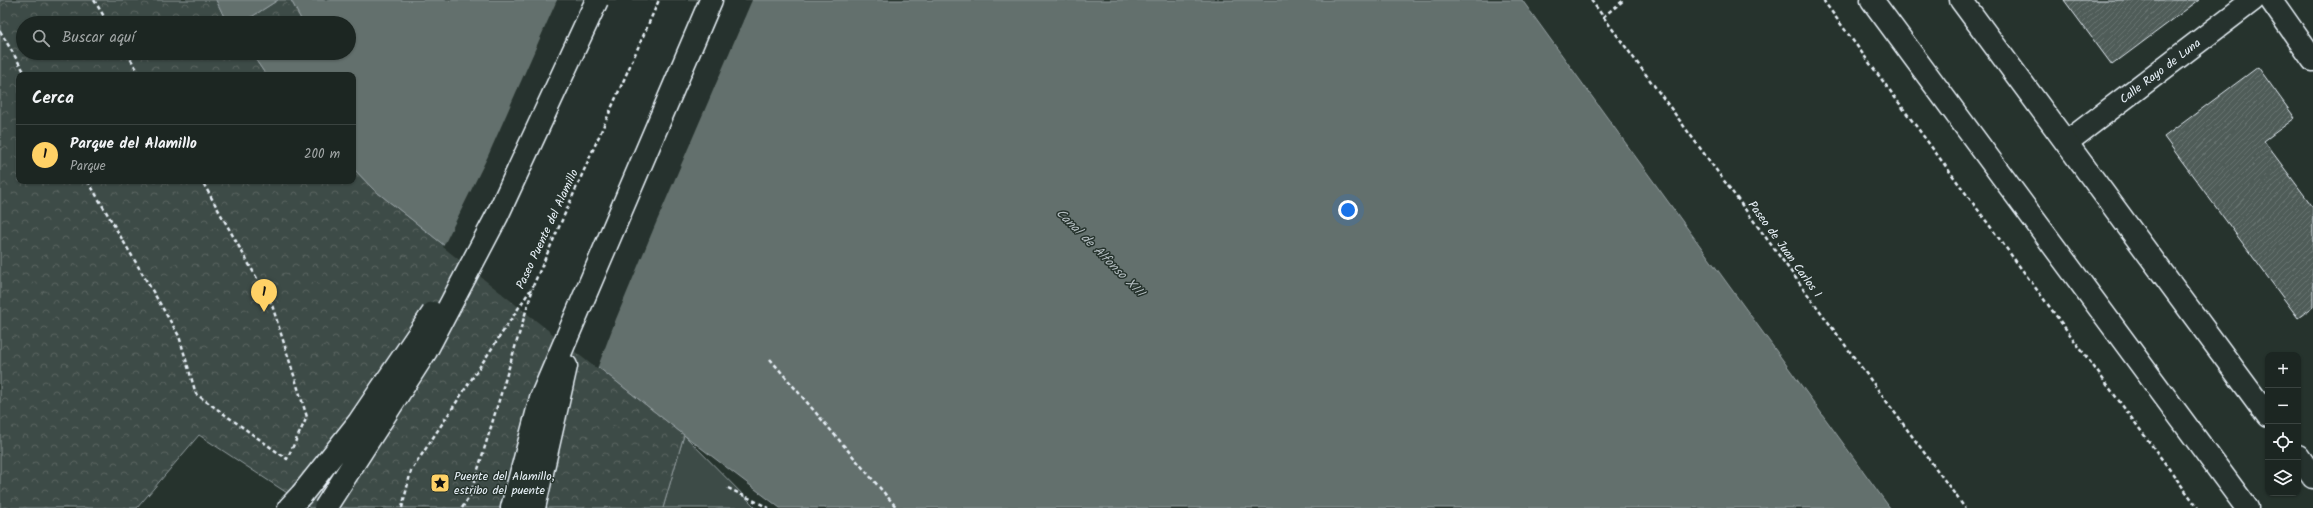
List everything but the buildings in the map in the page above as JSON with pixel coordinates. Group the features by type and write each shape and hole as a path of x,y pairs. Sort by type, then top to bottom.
{"main road":[{"path":"324,508 426,351 497,216 596,0"},
{"path":"512,508 541,398 711,0"},
{"path":"1872,0 2247,508"},
{"path":"1961,0 2265,412"},
{"name":"Calle Rayo de Luna","path":"2067,142 2253,0"},
{"path":"2271,0 2313,60"},
{"path":"296,501 360,422 438,305 523,158"},
{"path":"534,508 582,303"},
{"path":"2301,460 2313,477"}],"path":[{"path":"94,0 104,16"},
{"name":"Paseo Puente del Alamillo","path":"402,508 411,471 533,286 659,0"},
{"name":"Paseo de Juan Carlos I","path":"1591,0 1965,508"},
{"path":"1603,16 1624,0"},
{"path":"1823,0 2198,508"},
{"path":"0,32 16,58"},
{"path":"17,60 24,72"},
{"path":"131,60 138,72"},
{"path":"90,184 180,336 196,394 286,459 307,417 272,305 204,184"},
{"path":"462,508 470,496 533,286"},
{"path":"770,358 897,508"},
{"path":"728,488 769,508"}],"green space":[{"path":"0,0 216,0 224,16 16,16 16,60 256,60 264,72 16,72 16,184 356,184 356,171 373,189 684,435 663,508 310,508 199,435 137,508 0,508"},
{"path":"278,0 291,0 299,16 253,16"},
{"path":"684,435 756,508 663,508"}],"water":[{"path":"216,0 278,0 253,16 224,16"},
{"name":"Canal de Alfonso XIII","path":"291,0 1522,0 1890,508 780,508 684,435 373,189 356,171 356,72 264,72 256,60 356,60 356,16 299,16"}],"pier":[{"path":"557,0 752,0 653,230 597,369 443,247 488,156"}],"place":[{"name":"Parque del Alamillo","path":"264,312"},
{"name":"Puente del Alamillo, estribo del puente","path":"440,483"}]}
